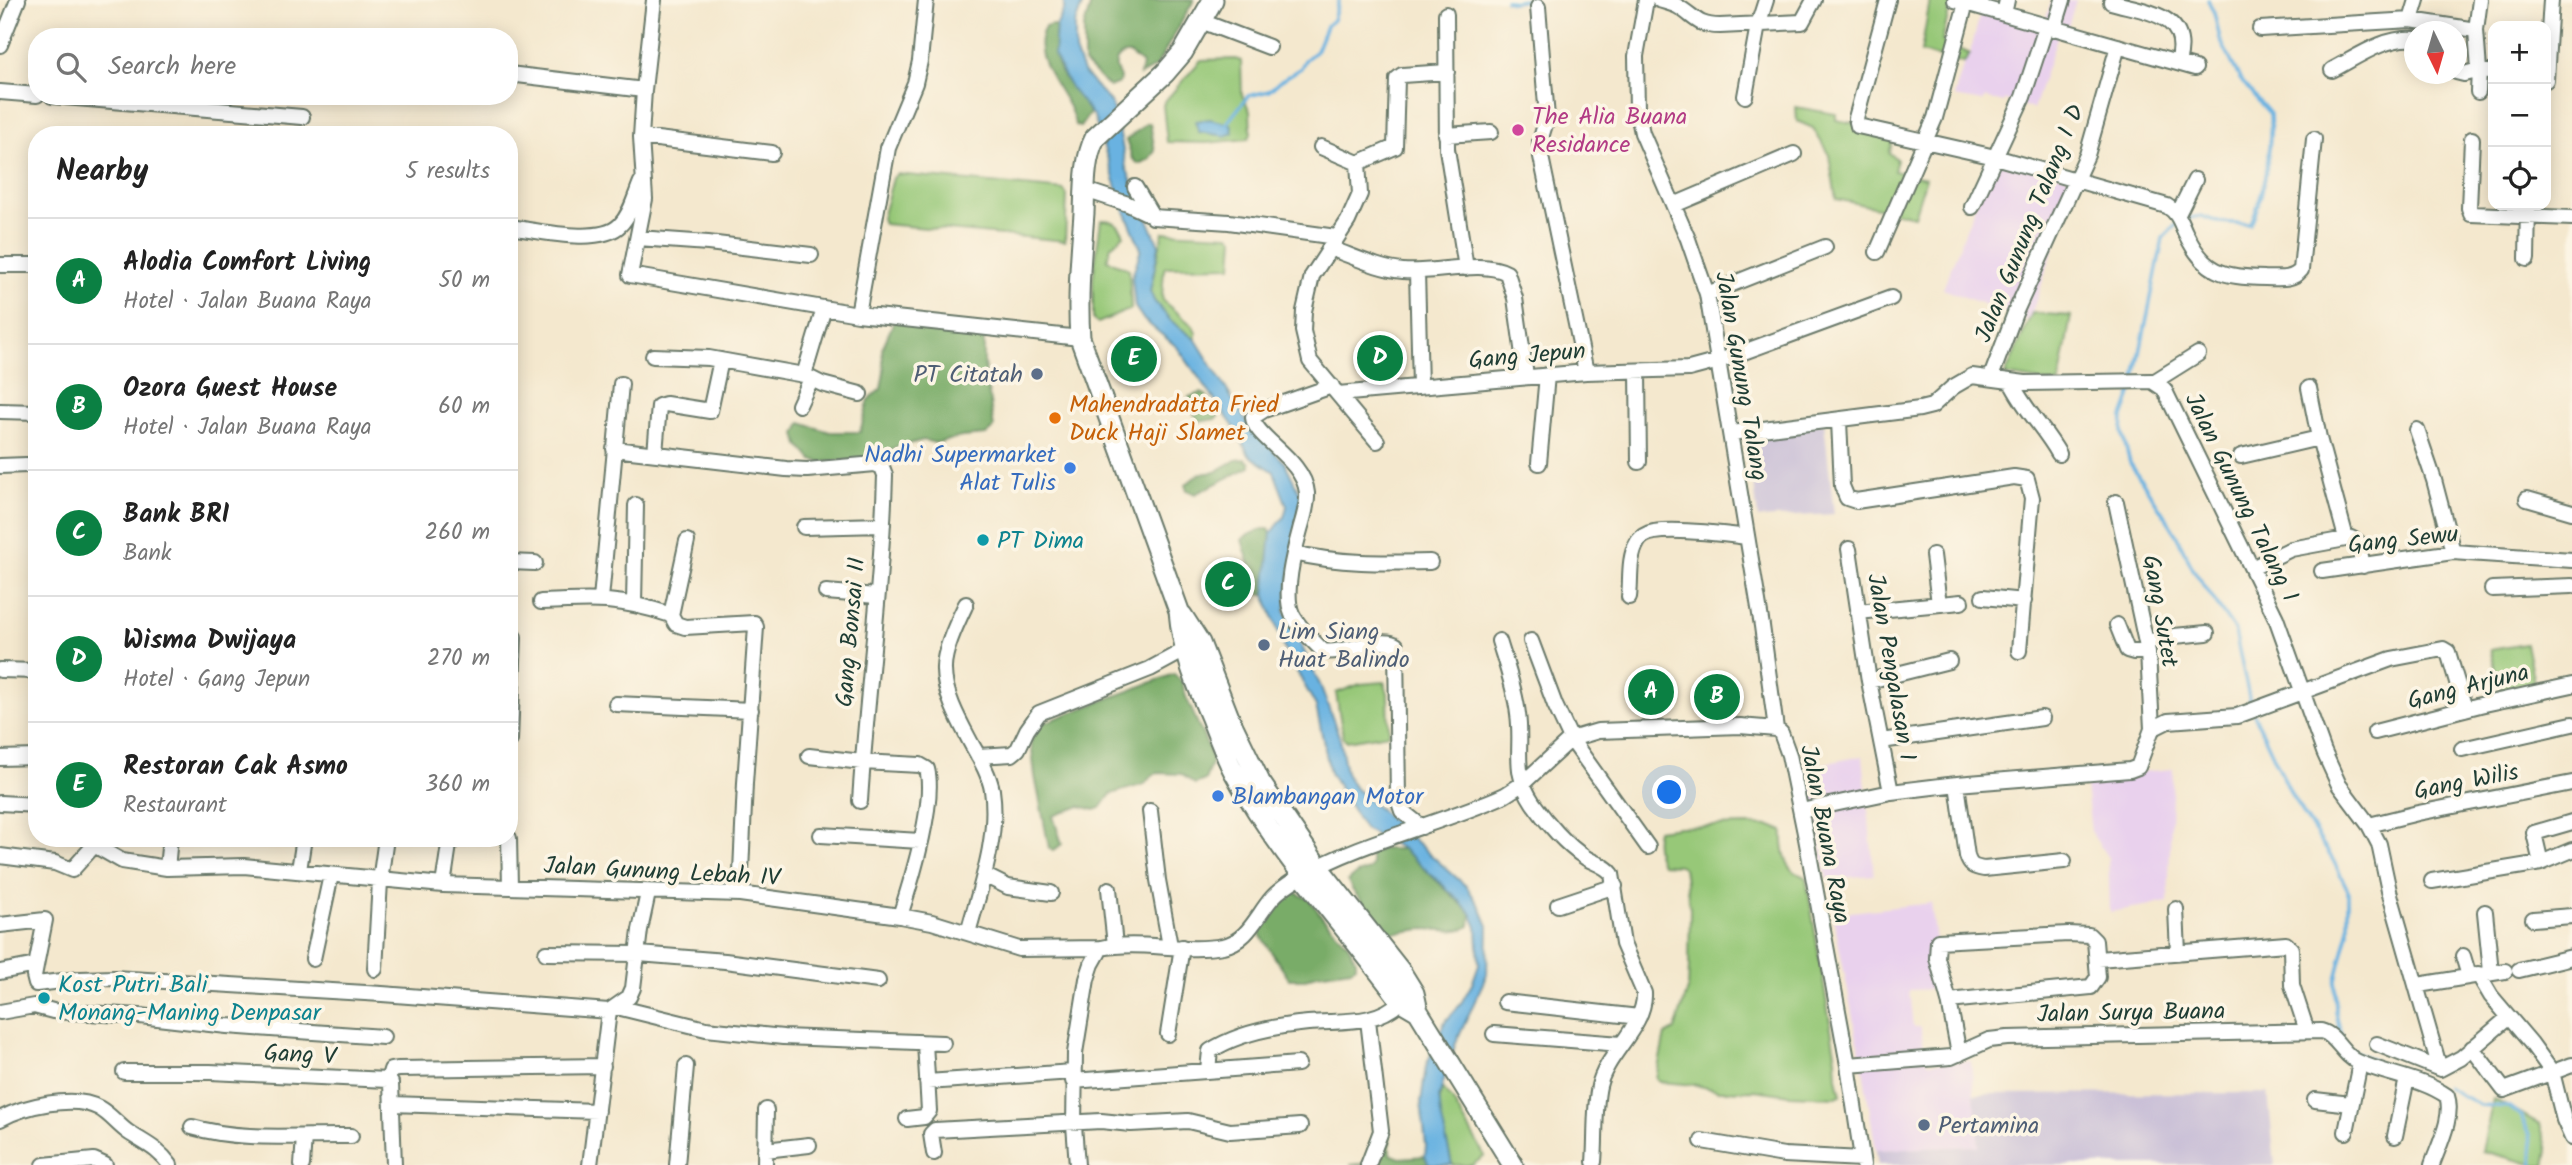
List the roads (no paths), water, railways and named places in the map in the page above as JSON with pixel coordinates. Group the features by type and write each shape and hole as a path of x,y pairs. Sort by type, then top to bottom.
{"highway":[{"path":"1213,0 1183,52 1091,145 1094,193 1078,302 1080,338 1179,611 1185,650 1232,768 1271,833 1310,871 1401,972 1413,993 1415,1011 1463,1082 1513,1165"},
{"path":"1179,611 1200,643 1230,720 1260,782 1310,871"}],"street":[{"path":"0,45 18,0"},
{"path":"654,0 641,137 645,199 630,275 858,314 1080,338"},
{"path":"858,314 888,148 918,72 926,0"},
{"name":"Jalan Gunung Talang","path":"1646,0 1636,56 1636,98 1642,133 1698,263 1707,294 1776,729"},
{"path":"1659,0 1678,3 1696,21 1708,26 1802,22 1814,0"},
{"path":"1745,96 1758,25 1766,0"},
{"path":"1888,0 1856,118 1858,126 1995,157 2167,205 2178,215 2186,235 2204,264 2218,273 2251,278 2289,278 2301,270 2314,139"},
{"path":"1972,207 2023,97 2063,0"},
{"path":"2411,20 2417,0"},
{"path":"2478,92 2486,71 2476,30 2480,0"},
{"path":"2550,21 2551,0"},
{"path":"1877,252 1935,118 1960,2 2006,7 2050,28 2195,68"},
{"path":"2111,2 2160,16 2171,22 2182,41 2178,63"},
{"path":"1538,7 1547,118 1540,141 1540,152 1586,372"},
{"path":"1446,14 1448,165 1466,268"},
{"path":"2260,29 2411,20 2476,30"},
{"path":"1201,21 1269,47"},
{"path":"2332,70 2374,49 2404,38"},
{"name":"Jalan Gunung Talang I D","path":"1991,377 2015,313 2087,155 2118,46"},
{"path":"2467,74 2486,71"},
{"path":"1321,147 1358,163 1395,147 1398,77 1447,72"},
{"path":"518,75 644,90"},
{"path":"0,92 28,94"},
{"path":"159,105 302,117"},
{"path":"1446,135 1491,132"},
{"path":"641,137 772,153"},
{"path":"2472,139 2471,214 2528,211 2572,218"},
{"path":"1674,205 1794,154"},
{"path":"1358,163 1360,194 1348,221 1312,276 1304,311 1303,331 1310,360 1377,441"},
{"path":"518,228 578,235 607,234 626,219 643,177"},
{"path":"2178,215 2195,180"},
{"path":"1135,187 1146,213"},
{"path":"1094,193 1158,218 1229,222 1333,242 1378,266 1417,272 1466,268 1500,269 1507,273 1515,298 1526,376"},
{"path":"2527,259 2528,211"},
{"path":"638,238 811,255"},
{"path":"1707,294 1825,247"},
{"path":"0,265 28,265"},
{"path":"1417,272 1420,386"},
{"name":"Gang Jepun","path":"1294,553 1305,510 1305,485 1293,463 1255,426 1253,417 1264,410 1335,390 1586,372 1689,369 1719,361 1891,298"},
{"path":"799,405 824,308"},
{"path":"1731,433 1839,421 1932,406 1963,380 1972,376 2011,382 2151,381 2198,354"},
{"path":"653,356 696,356 721,360 808,377 822,384 860,394"},
{"path":"614,449 655,453 659,406 666,404 710,411 721,360"},
{"path":"1638,371 1639,462"},
{"path":"1539,463 1547,375"},
{"name":"Jalan Gunung Talang I","path":"2151,381 2166,393 2276,618 2302,694 2339,785 2369,825 2379,844 2389,891 2417,985"},
{"path":"2011,382 2023,404 2059,454"},
{"path":"601,599 621,384"},
{"path":"2309,388 2319,438 2346,538"},
{"path":"0,411 28,412"},
{"path":"1839,421 1842,486 1847,498 1856,501 2014,477 2027,479 2032,498 2019,651"},
{"path":"2417,430 2434,480 2453,552"},
{"path":"2241,456 2319,438"},
{"name":"Gang Bonsai II","path":"655,453 786,469 807,470 874,464 882,467 885,475 883,525 860,801"},
{"path":"0,466 27,465"},
{"path":"2527,499 2572,512"},
{"name":"Gang Sutet","path":"2116,502 2147,647 2152,729"},
{"path":"634,603 636,505"},
{"path":"804,527 883,525"},
{"path":"1629,597 1633,554 1637,542 1643,536 1653,531 1670,531 1747,537"},
{"path":"2252,568 2291,549 2346,538 2356,540 2363,566"},
{"path":"687,541 671,615 676,624 685,627 754,623 756,626 740,894"},
{"name":"Jalan Pengalasan I","path":"1849,549 1869,681 1891,792"},
{"name":"Gang Sewu","path":"2322,571 2453,552 2572,560"},
{"path":"1419,828 1399,805 1396,645 1386,641 1343,651 1323,651 1311,640 1291,612 1289,593 1294,553 1327,560 1357,562 1430,562"},
{"path":"1933,555 1939,604"},
{"path":"518,562 534,563"},
{"path":"2492,589 2572,586"},
{"path":"826,592 877,596"},
{"path":"1983,597 2024,601"},
{"path":"541,602 601,599 634,603 671,615"},
{"path":"1858,612 1961,602"},
{"path":"966,604 943,668 950,695 991,786 993,803 984,875 968,933"},
{"path":"2117,625 2127,650 2134,652 2207,633"},
{"path":"1499,640 1518,715 1518,753 1522,784 1534,805 1571,847 1606,867 1612,874 1623,944 1644,993 1639,1017 1609,1062 1599,1086 1594,1162"},
{"path":"1531,641 1550,692 1572,739 1648,847"},
{"path":"1801,811 1891,792 2130,770 2138,767 2152,729 2168,721 2237,716 2262,709 2391,659 2443,649 2448,652 2465,709"},
{"path":"978,756 1012,754 1018,749 1039,713 1150,669 1185,650"},
{"path":"1869,681 1949,661"},
{"path":"0,670 28,671"},
{"name":"Gang Arjuna","path":"2375,732 2572,685"},
{"path":"616,704 751,710"},
{"path":"1881,741 2042,718"},
{"path":"2462,749 2572,724"},
{"name":"Jalan Buana Raya","path":"1176,946 1224,946 1235,941 1246,933 1272,898 1310,871 1505,795 1522,784 1572,739 1598,731 1740,726 1776,729 1784,738 1801,811 1848,1065 1863,1162"},
{"path":"810,756 920,765 927,769 930,778 920,841 900,916"},
{"path":"0,758 28,757"},
{"name":"Gang Wilis","path":"2369,825 2572,783"},
{"path":"1958,784 1967,856 1974,868 2064,861"},
{"path":"0,803 28,805"},
{"path":"1150,811 1158,880 1176,946 1168,1034"},
{"path":"2541,863 2534,833 2572,822"},
{"path":"821,835 920,841"},
{"path":"0,856 55,863 72,870 93,847"},
{"name":"Jalan Gunung Lebah IV","path":"106,847 122,860 167,868 244,866 443,885 740,894 900,916 1019,949 1139,944 1176,946"},
{"path":"167,868 169,847"},
{"path":"299,870 303,847"},
{"path":"375,968 385,847"},
{"path":"443,885 449,847"},
{"path":"509,847 510,886"},
{"path":"2432,881 2541,863 2572,850"},
{"path":"313,959 331,875"},
{"path":"984,875 1001,885 1019,890 1051,892"},
{"path":"1559,905 1615,886"},
{"path":"1077,1165 1073,1076 1087,979 1092,964 1108,946 1109,889"},
{"path":"590,1165 613,1009 632,992 648,893"},
{"path":"2176,909 2178,953"},
{"path":"2485,912 2492,973 2491,996 2552,1072 2564,1119 2572,1138"},
{"path":"2533,919 2572,916"},
{"path":"0,925 45,920 36,965 36,984 114,978 382,993 613,1009 706,1029 804,1039 943,1043"},
{"path":"1959,1054 1949,1001 1939,969 1936,949 1938,941 2089,936 2095,941 2098,959 2286,944 2291,949 2292,985 2314,1031 2331,1035 2343,1052 2360,1063 2445,1094 2449,1102 2444,1132 2432,1165"},
{"path":"546,953 639,954 725,961 878,981"},
{"path":"2463,956 2492,973"},
{"path":"2440,1069 2417,985 2556,963 2572,957"},
{"name":"Jalan Surya Buana","path":"1949,1001 2091,987 2098,977 2098,959"},
{"path":"0,972 36,965"},
{"path":"1505,1002 1639,1017"},
{"path":"0,1012 34,1006 53,1011 383,1037"},
{"path":"1208,1070 1208,1053 1212,1049 1261,1031 1310,1023 1368,1020 1394,1008 1415,1011"},
{"path":"2377,1044 2440,1069 2450,1065 2509,1017"},
{"path":"1368,1020 1381,1131 1368,1165"},
{"name":"Jalan Surya Buana","path":"1848,1065 1935,1059 1959,1054 1989,1040 2007,1038 2314,1031"},
{"path":"1494,1034 1621,1044"},
{"path":"907,1119 927,1115 925,1044"},
{"path":"2472,1048 2504,1090 2572,1065"},
{"path":"2346,1132 2360,1063"},
{"path":"927,1082 1298,1064"},
{"path":"394,1165 392,1104 388,1080 391,1070 603,1066"},
{"path":"677,1165 686,1066"},
{"name":"Gang V","path":"124,1072 210,1072 388,1080"},
{"path":"2395,1136 2407,1078"},
{"path":"2315,1100 2351,1104"},
{"path":"0,1119 46,1103 93,1105 156,1149 170,1165"},
{"path":"392,1104 597,1111"},
{"path":"766,1110 765,1158 809,1145"},
{"path":"934,1153 932,1134 935,1130 1074,1125 1101,1121 1131,1124 1188,1121 1230,1130 1300,1126"},
{"path":"192,1127 225,1135 351,1136"},
{"path":"302,1165 304,1137"},
{"path":"1702,1141 1777,1159 1863,1162"},
{"path":"44,1165 84,1161 103,1163"}],"water":[{"path":"1064,0 1084,0 1075,24 1075,51 1083,72 1111,103 1126,168 1159,245 1150,291 1154,301 1171,321 1196,340 1249,426 1285,463 1301,496 1285,611 1321,687 1340,739 1346,773 1353,786 1467,887 1488,926 1487,974 1455,1045 1439,1096 1452,1165 1429,1165 1425,1156 1421,1102 1426,1066 1444,1023 1460,1005 1479,964 1477,927 1471,913 1454,895 1403,849 1364,829 1330,773 1316,706 1284,648 1265,594 1271,534 1284,517 1287,506 1274,472 1249,455 1234,427 1177,347 1144,320 1135,307 1132,277 1141,249 1124,209 1094,117 1070,87 1054,55 1056,27 1064,9"},
{"path":"1210,119 1231,124 1233,133 1225,136 1199,132 1195,121"}],"waterway":[{"path":"1227,123 1248,96 1269,91 1301,68 1305,60 1316,51 1326,26 1333,20 1339,0"},
{"path":"1506,0 1527,0"},
{"path":"2184,219 2201,216 2218,222 2250,224 2263,186 2268,155 2270,114 2240,79 2220,39 2208,0"},
{"path":"2135,378 2163,238 2178,223"},
{"path":"2134,386 2123,417 2122,432 2130,463 2172,527 2193,569 2235,631 2251,707"},
{"path":"2254,714 2292,796 2333,860 2348,890 2348,932 2335,983 2336,1012 2342,1040"},
{"path":"2352,1050 2376,1062"},
{"path":"2446,1087 2480,1105 2509,1107 2521,1116 2530,1135 2534,1165"}],"place":[{"name":"The Alia Buana Residance","path":"1518,130"},
{"name":"Wisma Dwijaya","path":"1380,358"},
{"name":"Restoran Cak Asmo","path":"1134,359"},
{"name":"PT Citatah","path":"1037,374"},
{"name":"Mahendradatta Fried Duck Haji Slamet","path":"1055,418"},
{"name":"Nadhi Supermarket Alat Tulis","path":"1070,468"},
{"name":"PT Dima","path":"983,540"},
{"name":"Bank BRI","path":"1228,584"},
{"name":"Lim Siang Huat Balindo","path":"1264,645"},
{"name":"Alodia Comfort Living","path":"1651,692"},
{"name":"Ozora Guest House","path":"1717,697"},
{"name":"Blambangan Motor","path":"1218,796"},
{"name":"Kost Putri Bali Monang-Maning Denpasar","path":"44,998"},
{"name":"Pertamina","path":"1924,1125"}]}
